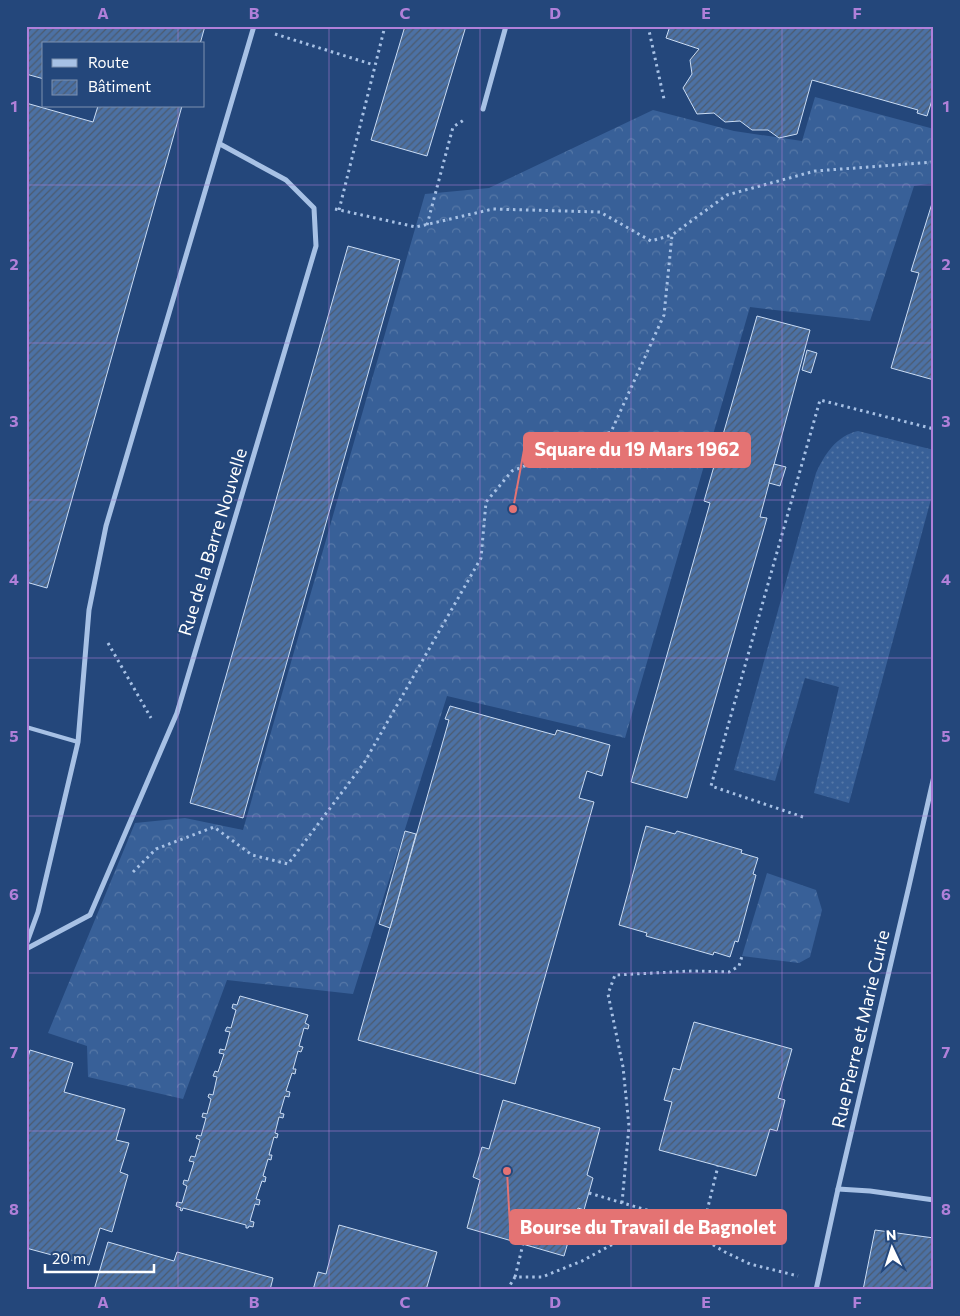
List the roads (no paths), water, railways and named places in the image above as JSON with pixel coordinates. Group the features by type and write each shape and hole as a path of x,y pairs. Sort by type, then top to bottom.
{"street":[{"path":"483,109 506,26"},
{"path":"26,945 38,912 78,742 89,610 106,526 254,27"},
{"name":"Rue de la Barre Nouvelle","path":"26,949 90,915 177,713 316,246 314,208 286,180 220,144"},
{"name":"Rue Pierre et Marie Curie","path":"816,1290 934,776"},
{"path":"838,1189 934,1200"}],"lane":[{"path":"26,727 78,742"}],"place":[{"name":"Square du 19 Mars 1962","path":"513,509"},
{"name":"Bourse du Travail de Bagnolet","path":"507,1171"}]}
